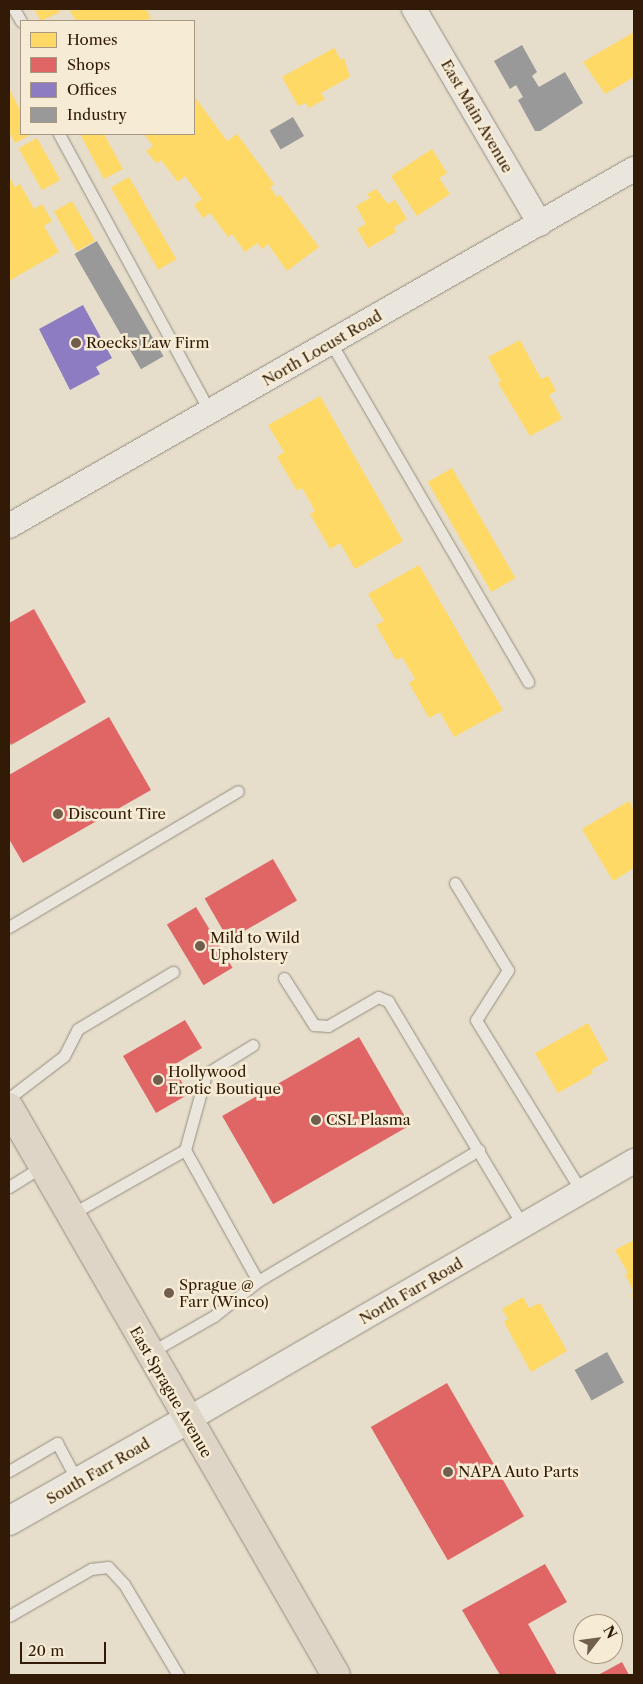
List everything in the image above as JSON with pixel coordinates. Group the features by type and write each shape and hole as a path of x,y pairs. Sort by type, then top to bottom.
{"main road":[{"name":"East Sprague Avenue","path":"9,1107 187,1420 336,1675"}],"street":[{"name":"East Main Avenue","path":"414,9 540,224"},
{"name":"North Locust Road","path":"9,526 634,169"},
{"name":"North Farr Road","path":"187,1420 634,1161"},
{"name":"South Farr Road","path":"10,1518 187,1420"}],"lane":[{"path":"14,9 20,20"},
{"path":"60,135 210,412"},
{"path":"331,343 528,682"},
{"path":"9,927 238,791"},
{"path":"455,883 508,970 476,1020 582,1192"},
{"path":"9,1098 64,1056 78,1029 173,972"},
{"path":"284,978 314,1025 328,1026 378,997 388,1001 479,1150 522,1226"},
{"path":"253,1045 206,1074 185,1150 258,1281"},
{"path":"70,1215 185,1150"},
{"path":"149,1353 214,1316 258,1281 479,1150"},
{"path":"9,1186 42,1166"},
{"path":"9,1471 57,1443 78,1482"},
{"path":"9,1616 91,1569 108,1567 124,1584 178,1675"}],"building: Homes":[{"path":"34,9 58,9 60,12 43,20 40,20"},
{"path":"69,9 146,9 151,18 146,20 75,20"},
{"path":"634,32 634,77 605,94 583,62"},
{"path":"334,48 341,60 344,58 350,77 321,93 325,99 309,108 306,103 298,106 282,77"},
{"path":"10,91 20,109 20,135 30,135 15,143 9,132"},
{"path":"195,97 227,141 237,134 274,184 270,187 277,197 280,195 319,247 287,271 268,244 262,249 257,243 245,252 232,234 228,237 210,213 203,218 194,205 202,199 185,176 178,182 161,160 156,163 146,151 153,146 145,135 195,135"},
{"path":"81,135 105,135 123,169 104,179"},
{"path":"37,138 60,180 42,190 19,148"},
{"path":"432,149 447,173 439,178 450,194 417,216 391,176"},
{"path":"9,177 15,187 20,184 34,209 42,204 52,221 44,226 59,252 9,281"},
{"path":"129,177 177,259 158,270 111,188"},
{"path":"376,189 388,204 395,200 407,219 394,227 396,232 368,248 357,229 366,224 356,206 370,198 367,194"},
{"path":"72,201 95,241 77,251 54,212"},
{"path":"520,340 541,379 548,376 556,391 549,395 562,419 530,436 498,383 501,382 488,357"},
{"path":"320,396 403,541 355,569 340,543 330,549 310,514 315,511 302,488 297,491 277,457 284,452 268,425"},
{"path":"452,468 516,578 491,592 428,482"},
{"path":"419,565 503,710 454,737 440,712 429,718 409,683 415,679 402,657 396,660 376,625 384,621 368,594"},
{"path":"629,801 634,810 634,868 613,881 582,829"},
{"path":"588,1023 608,1060 591,1070 593,1073 558,1093 535,1053"},
{"path":"634,1240 634,1292 625,1274 628,1273 615,1250"},
{"path":"523,1297 529,1308 540,1303 567,1351 531,1372 504,1322 508,1319 502,1309"}],"building: Shops":[{"path":"34,609 86,702 11,745 9,740 9,623"},
{"name":"Discount Tire","path":"109,717 151,790 23,863 9,839 9,775"},
{"path":"273,859 297,901 229,940 205,898"},
{"name":"Mild to Wild Upholstery","path":"196,907 233,968 203,985 167,925"},
{"name":"Hollywood Erotic Boutique","path":"185,1020 202,1048 172,1066 189,1094 156,1113 123,1056"},
{"name":"CSL Plasma","path":"359,1037 410,1125 273,1204 222,1116"},
{"name":"NAPA Auto Parts","path":"447,1383 524,1516 448,1560 371,1427"},
{"path":"545,1564 567,1602 528,1624 557,1675 500,1675 462,1610"},
{"path":"618,1664 623,1664 629,1675 598,1675"}],"building: Offices":[{"name":"Roecks Law Firm","path":"83,305 112,358 96,367 100,374 70,390 39,329"}],"building: Industry":[{"path":"522,45 537,72 532,76 539,87 565,72 583,103 540,131 535,131 518,100 523,97 516,85 510,89 494,61"},
{"path":"293,117 304,136 281,150 270,130"},
{"path":"97,241 164,356 141,369 74,254"},
{"path":"607,1352 624,1383 592,1401 575,1370"}],"place":[{"name":"Roecks Law Firm","path":"76,343"},
{"name":"Discount Tire","path":"58,814"},
{"name":"Mild to Wild Upholstery","path":"200,946"},
{"name":"Hollywood Erotic Boutique","path":"158,1080"},
{"name":"CSL Plasma","path":"316,1120"},
{"name":"Sprague @ Farr (Winco)","path":"169,1293"},
{"name":"NAPA Auto Parts","path":"448,1472"}]}
